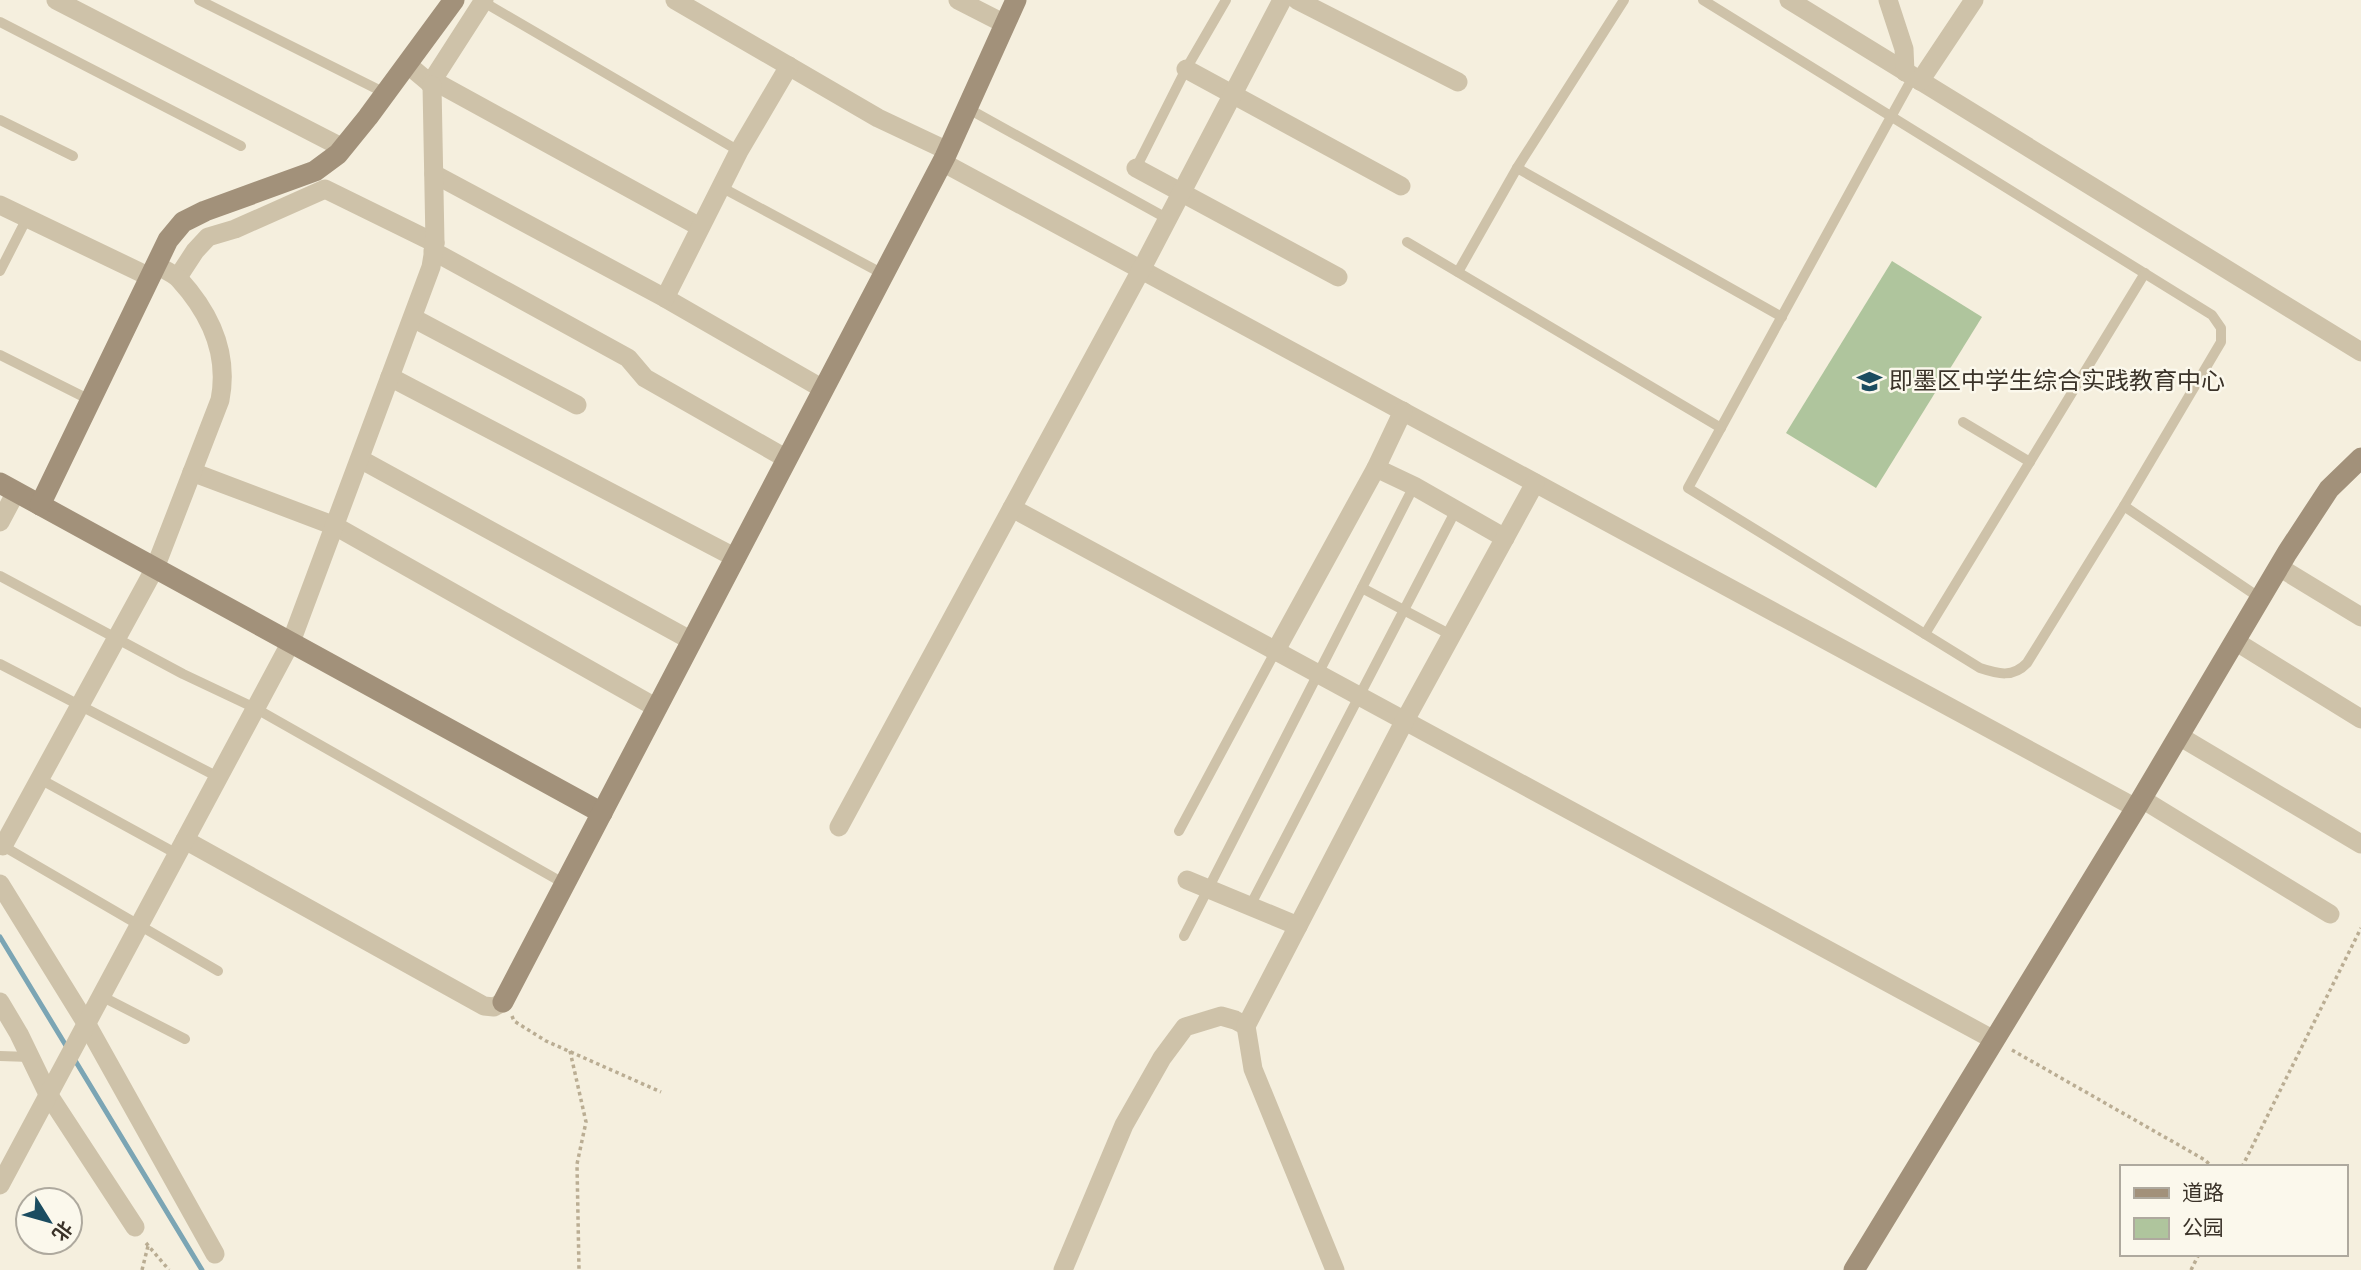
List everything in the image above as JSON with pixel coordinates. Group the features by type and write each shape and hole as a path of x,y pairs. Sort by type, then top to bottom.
{"street":[{"path":"56,0 342,148"},
{"path":"0,1185 291,642 431,267 434,247 434,174 422,77 454,0"},
{"path":"676,0 1142,270 1535,483 2139,804 2330,914"},
{"path":"958,0 1005,24"},
{"path":"181,847 484,1006 494,1007 503,1002 945,156 1016,0"},
{"path":"839,827 1142,270 1282,0"},
{"path":"1297,0 1458,82"},
{"path":"1789,0 2361,352"},
{"path":"1888,0 1913,77"},
{"path":"1913,77 1974,0"},
{"path":"40,505 168,240 183,222 205,211 315,171 342,148 386,93 422,77 482,1"},
{"path":"665,299 739,151 789,66"},
{"path":"1186,69 1401,186"},
{"path":"422,77 700,227"},
{"path":"1136,168 1338,277"},
{"path":"434,174 665,299 823,389"},
{"path":"178,278 195,251 208,237 235,229 325,189 434,247 628,358 645,378 787,458"},
{"path":"0,205 153,271 178,278 213,326 224,380 220,400 155,568 3,846"},
{"path":"413,318 577,405"},
{"path":"390,377 736,558"},
{"path":"1275,652 1376,468 1402,411"},
{"path":"1854,1270 2139,804 2279,567 2329,489 2361,458"},
{"path":"360,459 692,641"},
{"path":"1376,468 1414,486 1505,538"},
{"path":"192,472 335,526 657,708"},
{"path":"1335,1270 1254,1069 1246,1026 1404,722 1535,483"},
{"path":"0,522 8,487 602,813"},
{"path":"1012,508 1994,1040"},
{"path":"2279,567 2361,617"},
{"path":"2235,641 2361,719"},
{"path":"2179,736 2361,845"},
{"path":"1187,880 1298,926"},
{"path":"0,884 215,1254"},
{"path":"0,1002 30,1057 52,1086 135,1227"},
{"path":"1063,1270 1124,1125 1162,1058 1185,1027 1220,1016 1246,1026"}],"lane":[{"path":"199,0 386,93"},
{"path":"1136,168 1186,69 1226,0"},
{"path":"1458,272 1517,168 1624,0"},
{"path":"1703,0 1892,115 2212,315 2221,328 2221,342 2027,663 2019,672 2002,675 1980,668 1688,488 1782,317 1892,115 1913,77"},
{"path":"482,1 739,151"},
{"path":"0,22 241,146"},
{"path":"967,108 1168,219"},
{"path":"0,120 73,156"},
{"path":"1517,168 1782,317"},
{"path":"721,187 883,274"},
{"path":"0,271 27,218"},
{"path":"1407,242 1721,428"},
{"path":"1924,634 2145,273"},
{"path":"0,355 91,400"},
{"path":"1963,422 2029,462"},
{"path":"1184,936 1414,486"},
{"path":"2124,506 2260,598"},
{"path":"1250,906 1457,510"},
{"path":"0,576 183,674 255,708 565,884"},
{"path":"1362,588 1451,635"},
{"path":"1179,831 1275,652"},
{"path":"0,664 218,777"},
{"path":"40,779 181,847"},
{"path":"3,846 218,971"},
{"path":"100,996 185,1039"},
{"path":"0,1056 30,1057"}],"path":[{"path":"2243,1165 2361,928"},
{"path":"503,1002 514,1021 546,1041 661,1092"},
{"path":"1994,1040 2210,1165"},
{"path":"570,1051 586,1122 577,1164 579,1270"},
{"path":"135,1227 169,1270"},
{"path":"142,1270 148,1246"}],"green space":[{"path":"1892,261 1982,317 1876,488 1786,433"}],"waterway":[{"path":"0,937 68,1049"},
{"path":"73,1057 202,1270"}],"place":[{"name":"即墨区中学生综合实践教育中心","path":"1869,381"}]}
